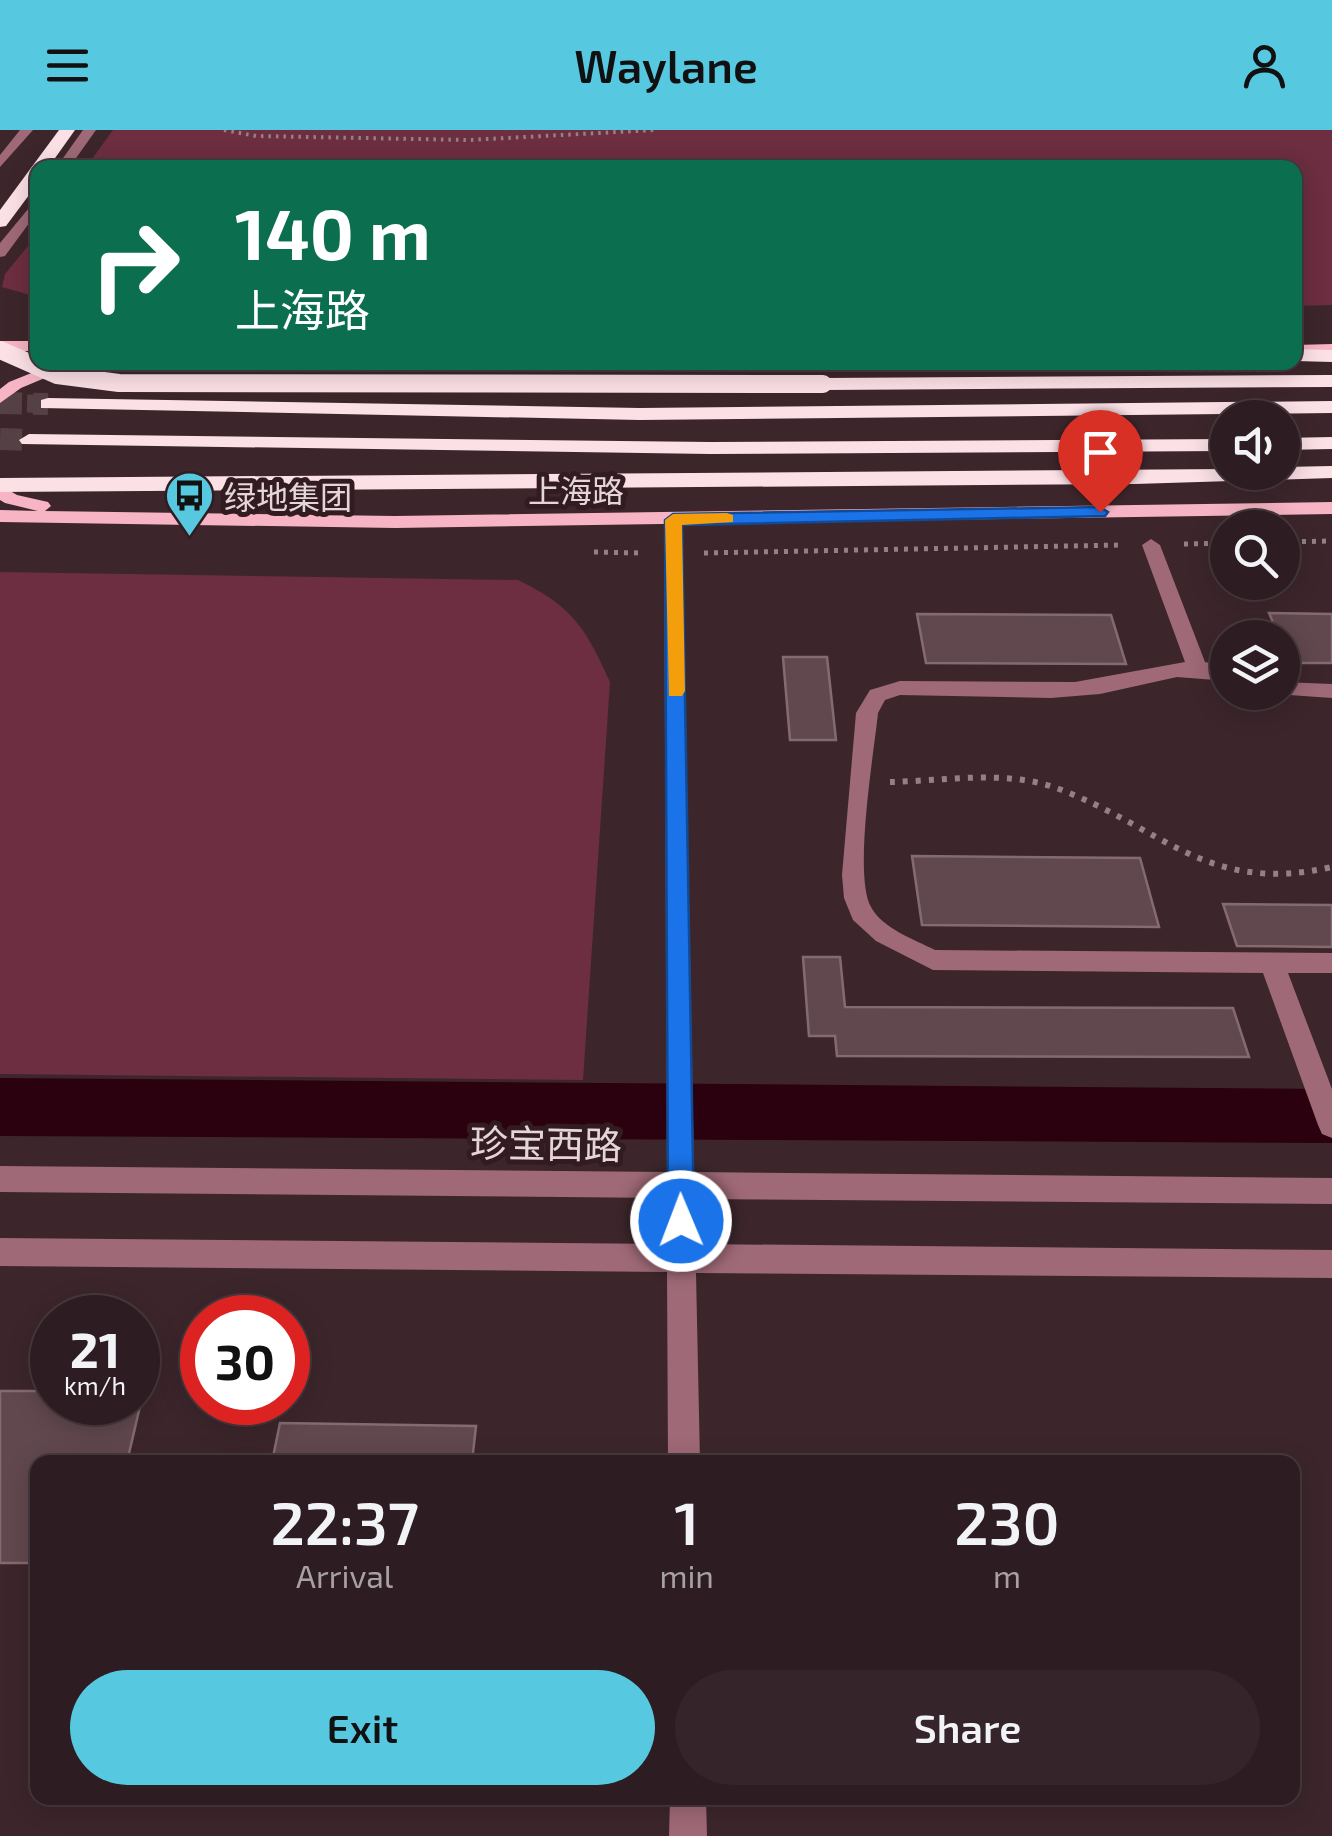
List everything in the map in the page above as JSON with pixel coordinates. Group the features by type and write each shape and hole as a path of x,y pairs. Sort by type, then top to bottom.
{"highway":[{"path":"45,160 67,130"},
{"path":"0,222 30,181"},
{"path":"0,348 30,367"},
{"path":"1302,352 1332,353"},
{"path":"40,370 119,383 1332,381"},
{"path":"48,404 640,414 1332,407"},
{"name":"上海路","path":"29,440 614,447 1210,445"},
{"path":"1300,444 1332,444"},
{"path":"0,488 1135,478 1332,472"},
{"path":"1135,478 1332,482"}],"main road":[{"path":"0,348 30,346"},
{"path":"0,398 15,385 54,370"},
{"path":"0,488 11,499 64,510 395,522"},
{"name":"上海路","path":"0,516 395,522 1332,508"}],"street":[{"path":"0,162 26,130"},
{"path":"68,160 90,130"},
{"path":"0,253 30,213"},
{"path":"673,520 684,1455"},
{"path":"1151,545 1197,668"},
{"path":"1210,671 1197,668 1140,675 1099,687 900,688 877,695 867,712 851,885 861,912 932,960 1332,963"},
{"path":"1300,690 1332,691"},
{"path":"1272,963 1332,1124"},
{"name":"珍宝西路","path":"0,1178 1332,1191"},
{"path":"0,1252 1332,1264"},
{"path":"688,1805 688,1836"}],"path":[{"path":"224,130 256,136 470,140 655,130"},
{"path":"1300,542 1332,541"},
{"path":"862,781 1032,783 1058,789 1173,852 1225,870 1276,876 1332,867"}],"shaded area":[{"path":"113,130 1332,130 1332,305 1302,306 1302,160 91,160"},
{"path":"30,244 30,295 2,287 5,274"},
{"path":"0,572 518,580 565,609 585,633 610,682 583,1080 0,1074"},
{"path":"0,1078 1332,1089 1332,1143 0,1136"}],"building":[{"path":"1269,613 1332,614 1332,663 1300,663 1300,620 1272,620"},
{"path":"917,614 1111,615 1126,664 926,663"},
{"path":"783,657 827,657 836,740 790,740"},
{"path":"912,856 1140,858 1159,927 922,925"},
{"path":"1223,904 1332,905 1332,947 1237,946"},
{"path":"803,957 840,957 845,1007 1233,1008 1249,1057 837,1056 835,1036 809,1036"},
{"path":"0,1391 30,1391 30,1425 136,1425 129,1455 30,1455 30,1563 0,1563"},
{"path":"310,1423 476,1426 473,1455 273,1455 280,1425"}],"tunnel":[{"path":"0,403 48,404"},
{"path":"0,439 29,440"}],"slow traffic":[{"path":"675,691 673,520 727,519"}],"place":[{"name":"绿地集团","path":"189,538"}],"route":[{"path":"681,1221 673,520 1100,512"}]}
